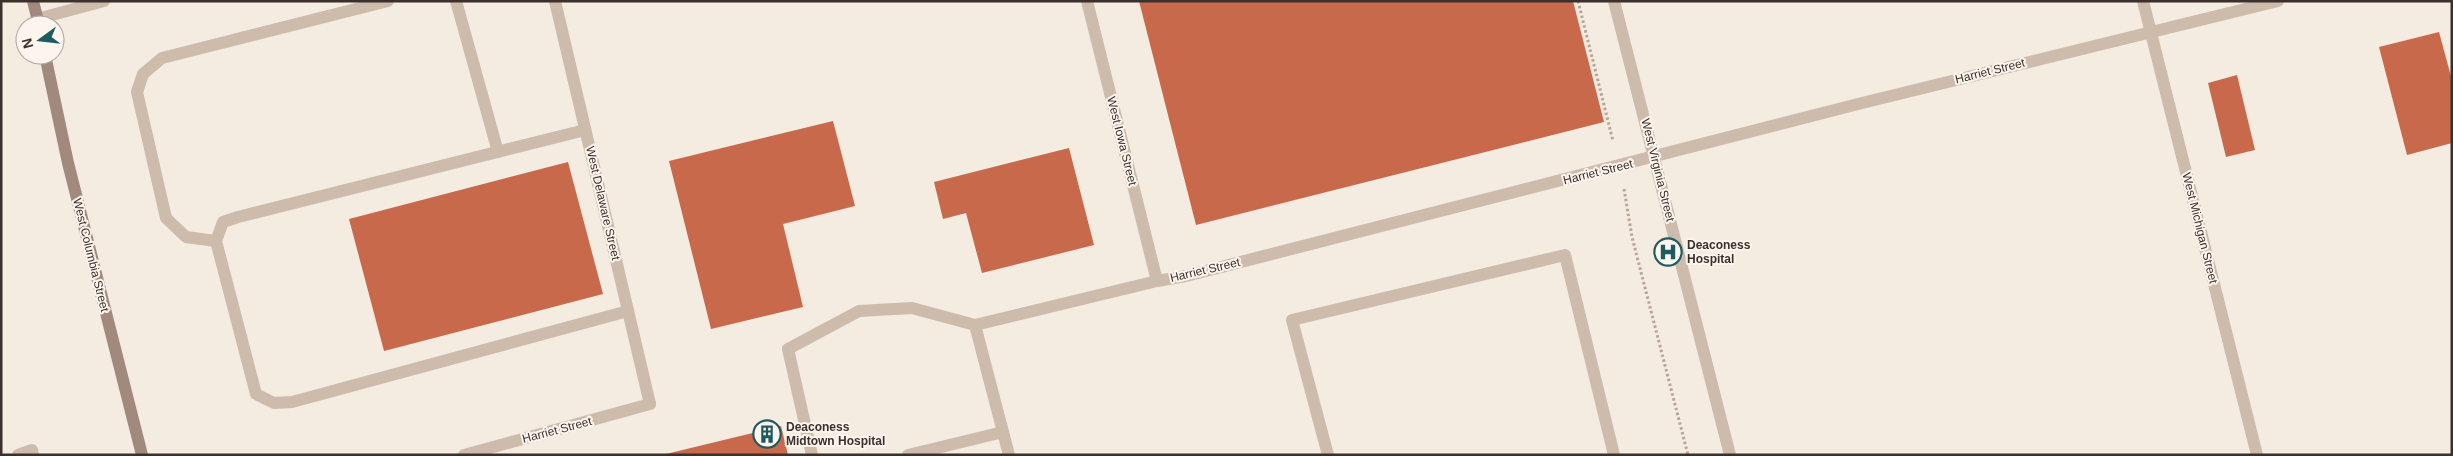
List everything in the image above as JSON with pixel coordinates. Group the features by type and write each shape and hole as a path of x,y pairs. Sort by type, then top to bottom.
{"main road":[{"path":"33,1 36,15"},
{"name":"West Columbia Street","path":"47,65 68,163 142,455"}],"street":[{"path":"60,15 104,1"},
{"path":"216,241 186,236 166,218 136,92 143,74 162,58 388,1"},
{"path":"456,1 498,152"},
{"name":"West Delaware Street","path":"555,1 650,404"},
{"name":"West Iowa Street","path":"1087,1 1157,281"},
{"name":"West Virginia Street","path":"1614,1 1730,455"},
{"name":"West Michigan Street","path":"2143,1 2257,455"},
{"name":"Harriet Street","path":"975,325 1196,273 1862,103 2278,1"},
{"path":"585,130 238,217 223,222 216,241 256,394 274,404 292,402 628,311"},
{"path":"1328,455 1292,320 1564,255 1614,455"},
{"path":"812,455 788,349 859,311 912,308 975,325 1010,455"},
{"name":"Harriet Street","path":"464,455 650,404"},
{"path":"908,455 1003,432"},
{"path":"18,455 32,450 33,455"}],"path":[{"path":"1578,1 1609,124"},
{"path":"1626,198 1632,237 1688,455"}],"building":[{"path":"1139,1 1573,1 1604,122 1196,225"},
{"path":"2439,32 2452,80 2452,143 2407,155 2379,47"},
{"path":"2237,75 2255,150 2226,157 2208,83"},
{"path":"833,121 855,206 783,224 803,307 711,329 669,161"},
{"path":"1069,148 1094,245 982,273 966,213 943,219 934,182"},
{"path":"568,162 603,294 384,351 349,219"},
{"name":"Deaconess Midtown Hospital","path":"781,426 788,455 666,455 666,454"}],"place":[{"name":"Deaconess Hospital","path":"1668,252"},
{"name":"Deaconess Midtown Hospital","path":"767,434"}]}
